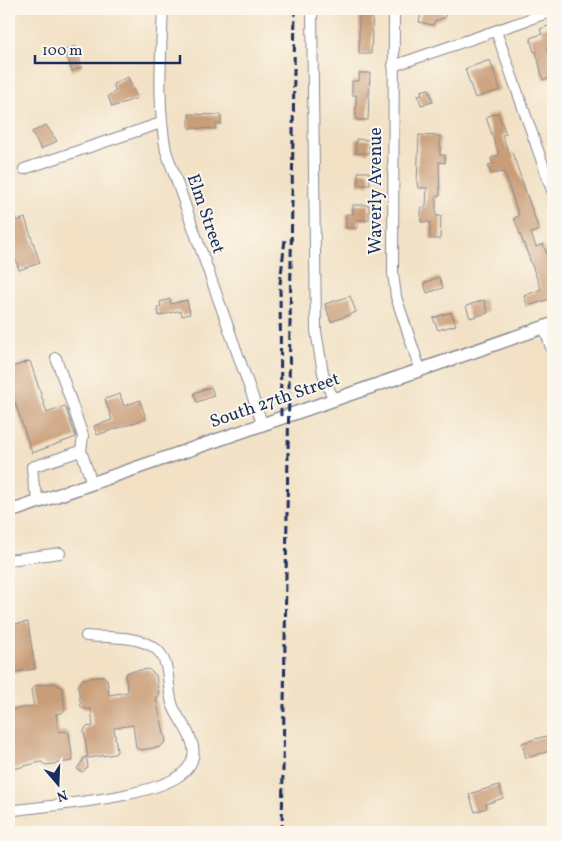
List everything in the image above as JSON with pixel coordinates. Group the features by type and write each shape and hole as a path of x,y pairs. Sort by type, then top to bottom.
{"main road":[{"name":"South 27th Street","path":"9,512 262,423 549,326"}],"street":[{"name":"Elm Street","path":"162,9 161,122 166,151 262,423"},
{"path":"312,9 316,331 323,373 333,399"},
{"name":"Waverly Avenue","path":"394,9 392,273 396,297 420,369"},
{"path":"393,66 553,11"},
{"path":"496,31 553,193"},
{"path":"24,169 161,122"},
{"path":"549,326 553,353"},
{"path":"56,358 83,436 81,451 92,483"},
{"path":"40,502 34,487 32,467 81,451"},
{"path":"9,560 60,553"},
{"path":"9,811 136,792 169,782 184,772 192,762 193,745 172,704 165,663 158,650 142,641 86,636"}],"building":[{"path":"359,9 373,9 371,54 359,54"},
{"path":"430,9 443,9 446,17 435,21 433,25 419,22 422,10 429,12"},
{"path":"551,25 553,46 547,48 553,77 543,80 536,51 534,52 530,38 542,34 540,29"},
{"path":"75,46 82,67 72,71 65,50"},
{"path":"490,60 500,90 475,98 465,69"},
{"path":"359,73 370,73 368,120 356,120 356,95 352,95 352,81 359,81"},
{"path":"128,77 137,98 112,107 108,96 116,91 113,84"},
{"path":"429,89 433,102 421,105 418,95 422,94 421,91"},
{"path":"498,113 506,134 502,135 509,153 512,152 539,230 531,233 536,247 543,244 548,257 553,255 553,298 528,306 524,296 541,289 514,218 519,216 504,172 491,174 488,165 493,164 491,158 499,155 486,117"},
{"path":"189,114 221,115 221,124 216,124 216,129 189,128"},
{"path":"46,125 57,141 41,149 32,132"},
{"path":"419,135 440,136 440,155 445,155 445,163 439,162 440,196 436,196 436,216 441,216 440,239 430,239 430,222 421,222 421,208 426,207 427,188 418,188 417,183"},
{"path":"356,139 370,140 369,153 356,153"},
{"path":"358,172 369,172 370,185 358,185"},
{"path":"9,202 17,221 25,218 40,263 19,270 9,239"},
{"path":"353,205 369,205 369,220 358,220 358,228 346,228 346,214 353,214"},
{"path":"439,277 443,288 427,293 424,283"},
{"path":"350,296 356,312 331,322 325,304"},
{"path":"170,299 171,304 187,300 190,314 182,316 181,312 177,311 159,316 157,307 161,306 160,302"},
{"path":"484,300 488,313 470,318 466,306"},
{"path":"451,312 456,325 438,330 433,318"},
{"path":"30,361 47,413 65,406 76,437 32,453 9,385 9,368"},
{"path":"211,387 214,396 197,402 194,393"},
{"path":"120,394 124,406 140,400 146,419 97,435 94,426 112,420 105,399"},
{"path":"28,622 35,669 9,673 9,625"},
{"path":"148,669 156,675 159,695 156,699 166,741 160,747 140,750 136,748 133,725 114,728 117,751 115,754 88,758 84,731 86,727 93,726 91,709 81,707 78,686 83,679 103,676 107,679 109,695 128,692 125,675 128,672"},
{"path":"55,683 62,688 65,709 62,713 56,714 59,732 65,731 69,733 73,761 46,765 41,762 9,770 9,710 34,706 31,690 34,686"},
{"path":"553,734 553,750 526,758 522,743"},
{"path":"86,756 88,767 82,772 77,769"},
{"path":"499,785 503,798 486,804 487,808 475,812 469,794"}],"railway":[{"path":"282,832 295,9"},
{"path":"281,416 280,284 285,239"}]}
